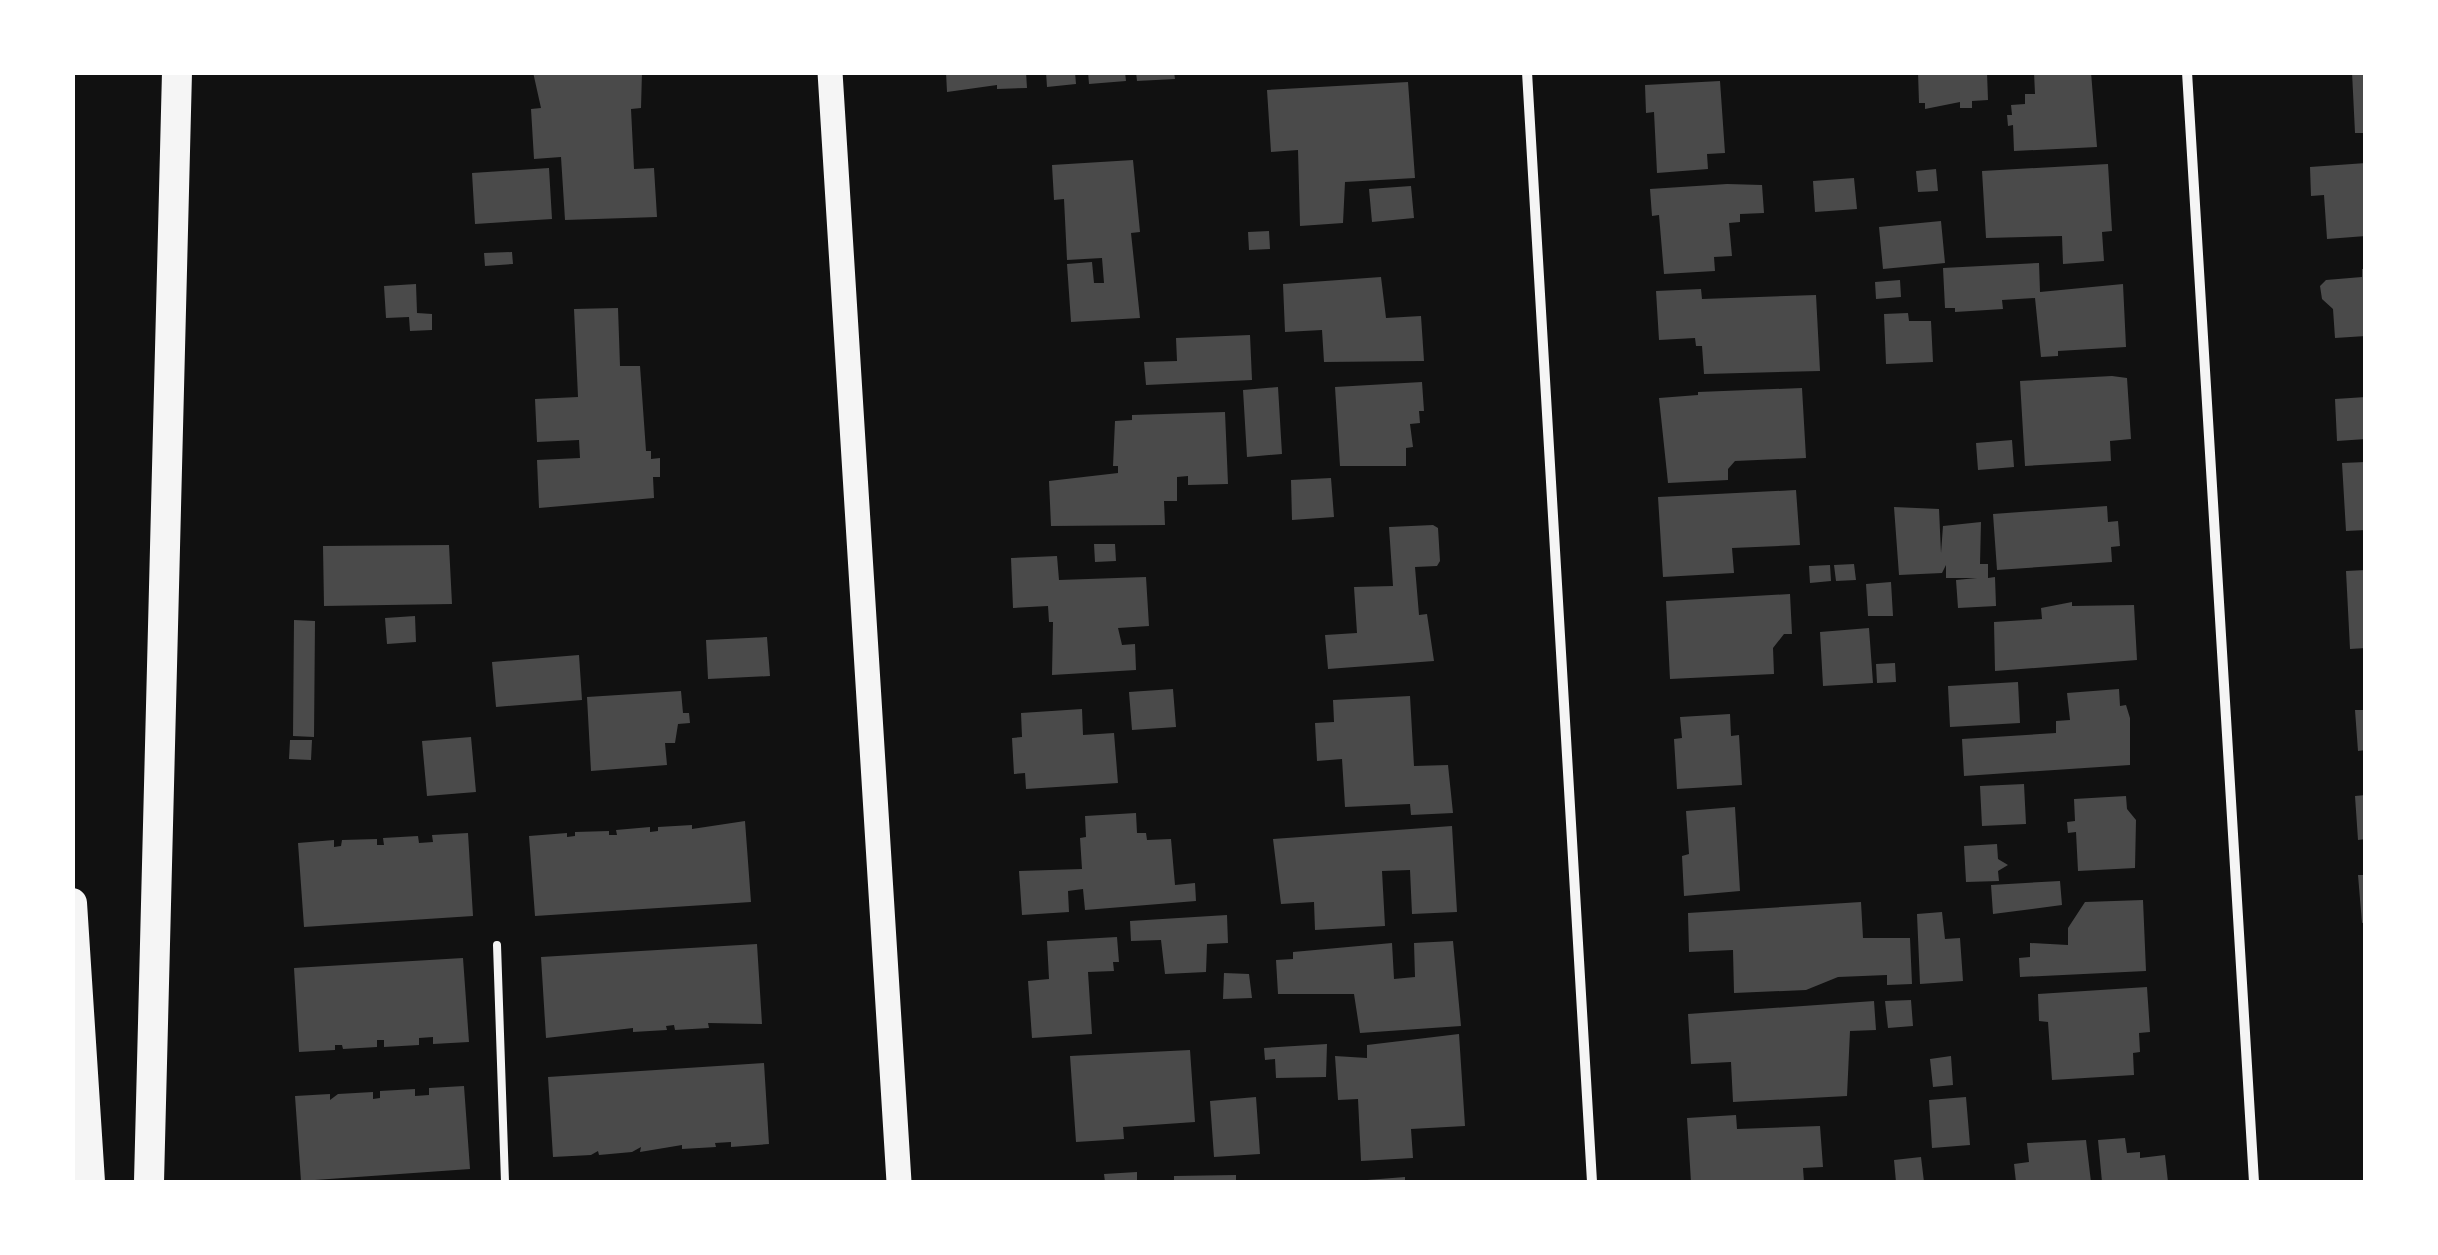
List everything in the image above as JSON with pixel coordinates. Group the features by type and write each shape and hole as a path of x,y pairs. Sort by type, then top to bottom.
{"highway":[{"path":"149,1182 177,72"},
{"path":"72,903 90,1182"}],"main road":[{"path":"830,72 900,1182"}],"street":[{"path":"1527,72 1592,1182"},
{"path":"2187,72 2254,1182"}],"lane":[{"path":"497,945 505,1182"}],"building":[{"path":"533,72 642,72 641,108 631,109 634,169 654,168 657,217 565,220 561,157 534,159 531,109 541,108"},
{"path":"946,72 1026,72 1027,88 997,89 997,85 947,92"},
{"path":"1046,72 1075,72 1076,84 1047,87"},
{"path":"1088,72 1125,72 1126,81 1089,84"},
{"path":"1136,72 1174,72 1175,79 1137,81"},
{"path":"1918,72 1987,72 1988,100 1972,101 1972,108 1960,108 1960,102 1925,109 1925,103 1919,103"},
{"path":"2034,72 2091,72 2097,147 2014,151 2013,125 2008,126 2007,115 2012,115 2011,105 2025,104 2025,94 2035,94"},
{"path":"2352,72 2366,72 2366,133 2355,133"},
{"path":"1720,81 1725,153 1707,154 1708,169 1657,173 1654,112 1646,113 1645,85"},
{"path":"1408,82 1415,178 1345,182 1343,223 1300,226 1298,150 1271,152 1267,90"},
{"path":"1133,160 1140,232 1131,233 1140,318 1071,322 1067,264 1092,262 1094,283 1104,283 1102,258 1067,260 1064,199 1054,200 1052,165"},
{"path":"2366,163 2366,236 2327,239 2324,195 2311,196 2310,167"},
{"path":"2108,164 2112,231 2102,232 2104,261 2063,264 2062,236 1986,238 1982,171"},
{"path":"549,168 552,219 475,224 472,173"},
{"path":"1936,169 1938,191 1918,192 1916,171"},
{"path":"1854,178 1857,209 1815,212 1813,181"},
{"path":"1762,185 1764,213 1740,214 1740,222 1729,223 1732,256 1714,257 1715,271 1664,274 1659,215 1652,216 1650,189"},
{"path":"1411,186 1414,218 1372,222 1369,189"},
{"path":"1941,221 1945,263 1883,269 1879,227"},
{"path":"1269,231 1270,249 1249,250 1248,232"},
{"path":"512,252 513,264 485,266 484,253"},
{"path":"2039,263 2040,292 2123,284 2126,347 2058,351 2058,356 2041,357 2035,298 2002,300 2003,309 1955,312 1955,308 1945,308 1943,268"},
{"path":"2362,269 2366,269 2366,336 2335,338 2333,309 2322,299 2320,286 2326,280 2362,277"},
{"path":"1381,277 1386,318 1421,316 1424,361 1324,362 1322,330 1285,332 1283,284"},
{"path":"1900,280 1901,297 1876,299 1875,282"},
{"path":"416,284 417,313 432,314 432,330 410,331 409,317 386,318 384,286"},
{"path":"1701,289 1702,299 1816,295 1820,371 1704,374 1702,346 1696,346 1695,338 1659,340 1656,291"},
{"path":"618,308 620,366 640,366 646,451 651,451 651,459 660,458 660,477 653,477 654,498 539,508 537,460 580,458 579,440 537,442 535,399 578,397 574,309"},
{"path":"1908,313 1909,321 1931,321 1933,362 1886,364 1884,314"},
{"path":"1250,335 1252,380 1146,385 1144,362 1177,361 1176,338"},
{"path":"2127,378 2131,439 2110,441 2111,461 2025,466 2020,381"},
{"path":"1422,382 1424,411 1419,411 1420,423 1410,424 1413,447 1406,448 1406,466 1340,466 1335,387"},
{"path":"1278,387 1282,454 1247,457 1243,390"},
{"path":"1802,388 1806,458 1735,461 1728,469 1728,480 1668,483 1659,398 1698,392"},
{"path":"2366,397 2366,439 2337,441 2335,399"},
{"path":"1225,412 1228,484 1188,485 1188,476 1177,477 1177,501 1164,501 1165,525 1051,526 1049,481 1118,473 1118,466 1113,466 1115,421 1132,420 1132,415"},
{"path":"2012,440 2014,467 1978,470 1976,443"},
{"path":"2366,462 2366,530 2346,531 2342,463"},
{"path":"1331,478 1334,517 1292,520 1291,480"},
{"path":"1796,490 1800,545 1732,548 1734,573 1663,577 1658,497"},
{"path":"2107,506 2108,522 2118,521 2120,546 2111,547 2112,562 1997,570 1993,514"},
{"path":"1894,507 1939,509 1941,553 1943,526 1981,522 1980,564 1988,564 1988,578 1995,577 1996,606 1958,608 1956,580 1977,578 1946,578 1946,565 1942,573 1899,575"},
{"path":"1389,527 1438,528 1440,561 1437,566 1415,567 1419,615 1427,614 1434,661 1328,669 1325,635 1357,633 1354,587 1393,586"},
{"path":"1094,544 1115,544 1116,561 1095,562"},
{"path":"449,545 452,604 324,606 323,546"},
{"path":"1057,556 1059,580 1146,577 1149,626 1118,628 1122,645 1135,644 1136,670 1052,675 1053,622 1049,622 1048,606 1013,608 1011,558"},
{"path":"1854,564 1856,580 1836,581 1834,565"},
{"path":"1830,565 1831,581 1810,583 1809,566"},
{"path":"2366,570 2366,648 2350,649 2346,571"},
{"path":"1891,582 1893,616 1868,616 1866,584"},
{"path":"1790,594 1792,634 1784,634 1773,648 1774,674 1670,679 1666,601"},
{"path":"2072,602 2072,606 2134,605 2137,660 1995,671 1994,622 2042,619 2041,608"},
{"path":"415,616 416,642 387,644 385,618"},
{"path":"294,620 315,621 314,737 293,736"},
{"path":"1869,628 1873,683 1823,686 1820,632"},
{"path":"767,637 770,676 708,679 706,640"},
{"path":"579,655 582,700 496,707 492,662"},
{"path":"1895,663 1896,682 1877,683 1876,664"},
{"path":"2018,682 2020,723 1950,727 1948,686"},
{"path":"1173,689 1176,727 1132,730 1129,692"},
{"path":"2119,689 2120,706 2126,705 2130,718 2130,765 1964,776 1962,739 2056,733 2056,721 2070,720 2067,693"},
{"path":"681,691 683,713 689,713 690,723 678,724 675,743 665,743 667,765 591,771 587,697"},
{"path":"1410,696 1414,766 1448,765 1453,813 1411,815 1410,804 1345,807 1342,759 1317,761 1315,723 1334,722 1333,700"},
{"path":"1082,709 1083,735 1114,733 1118,783 1026,789 1025,773 1014,774 1012,738 1022,737 1021,713"},
{"path":"2355,710 2366,710 2366,750 2358,751"},
{"path":"1730,714 1731,736 1739,735 1742,785 1677,789 1674,739 1682,738 1680,717"},
{"path":"471,737 476,792 427,796 422,741"},
{"path":"290,740 312,740 311,760 289,759"},
{"path":"2024,784 2026,824 1982,826 1980,786"},
{"path":"2366,795 2366,839 2358,840 2355,796"},
{"path":"2126,796 2127,809 2136,820 2135,868 2078,871 2076,832 2068,833 2067,822 2075,821 2074,799"},
{"path":"1735,807 1740,891 1684,896 1682,856 1689,854 1686,811"},
{"path":"1136,813 1137,833 1146,833 1147,840 1171,839 1175,885 1195,883 1196,901 1085,910 1083,889 1068,891 1069,912 1022,915 1019,871 1082,869 1080,838 1086,837 1085,816"},
{"path":"745,821 751,902 535,916 529,836 567,833 567,837 575,836 575,832 609,831 609,835 617,835 616,830 650,827 650,832 658,831 658,827 692,825 692,829"},
{"path":"1452,826 1457,912 1412,914 1410,870 1382,871 1385,926 1315,930 1314,902 1281,904 1273,839"},
{"path":"468,833 473,916 304,927 298,843 334,840 334,847 341,846 342,840 377,839 377,845 384,845 383,838 418,836 419,843 433,842 432,835"},
{"path":"1997,844 1998,859 2008,865 1998,871 1999,881 1966,882 1964,846"},
{"path":"2358,875 2366,875 2366,922 2362,923"},
{"path":"2060,881 2062,905 1993,914 1991,885"},
{"path":"2143,900 2146,971 2020,977 2019,958 2030,957 2030,943 2068,945 2068,928 2085,902"},
{"path":"1861,902 1863,938 1910,938 1912,984 1887,985 1887,975 1838,977 1806,990 1734,993 1733,950 1689,952 1688,913"},
{"path":"1942,912 1945,939 1960,938 1963,981 1920,984 1917,914"},
{"path":"1227,915 1228,943 1207,944 1206,972 1165,974 1161,940 1131,941 1130,921"},
{"path":"1117,937 1119,962 1113,962 1114,971 1088,972 1092,1034 1032,1038 1028,981 1049,979 1047,941"},
{"path":"1453,941 1461,1026 1360,1033 1354,994 1278,994 1276,960 1293,959 1293,952 1392,943 1394,979 1415,977 1414,943"},
{"path":"757,944 762,1024 708,1023 709,1028 675,1030 674,1025 666,1026 667,1030 633,1032 633,1028 546,1038 541,957"},
{"path":"463,958 469,1042 433,1044 433,1037 419,1038 419,1045 384,1047 384,1040 377,1040 377,1047 343,1049 342,1045 335,1045 335,1050 299,1052 294,968"},
{"path":"1224,973 1249,974 1252,998 1223,999"},
{"path":"2147,987 2150,1032 2139,1033 2140,1052 2133,1053 2134,1075 2052,1080 2048,1022 2039,1021 2038,994"},
{"path":"1911,1000 1913,1026 1888,1028 1885,1001"},
{"path":"1874,1001 1876,1030 1850,1031 1847,1096 1733,1102 1731,1062 1691,1064 1688,1014"},
{"path":"1459,1034 1465,1126 1411,1129 1413,1158 1361,1161 1358,1099 1338,1100 1335,1056 1367,1058 1367,1045"},
{"path":"1327,1044 1326,1077 1276,1078 1275,1059 1265,1060 1264,1048"},
{"path":"1190,1050 1195,1122 1123,1127 1124,1139 1076,1142 1070,1056"},
{"path":"1951,1056 1953,1085 1933,1087 1930,1059"},
{"path":"764,1063 769,1144 731,1147 731,1142 682,1149 682,1145 640,1152 641,1147 632,1152 599,1155 598,1151 591,1155 553,1157 548,1077"},
{"path":"464,1086 470,1169 301,1181 295,1096 330,1094 330,1100 338,1094 373,1092 373,1099 380,1098 380,1091 415,1089 415,1096 429,1095 429,1088"},
{"path":"1256,1097 1260,1154 1214,1157 1210,1101"},
{"path":"1966,1097 1970,1145 1932,1148 1929,1100"},
{"path":"1736,1115 1737,1129 1820,1126 1823,1167 1803,1168 1804,1182 1691,1182 1687,1118"},
{"path":"2125,1138 2127,1153 2140,1152 2140,1158 2165,1155 2168,1182 2102,1182 2098,1140"},
{"path":"2086,1140 2091,1182 2016,1182 2014,1164 2029,1162 2027,1143"},
{"path":"1921,1157 1924,1182 1896,1182 1894,1160"},
{"path":"1137,1172 1137,1182 1105,1182 1104,1174"},
{"path":"1236,1175 1236,1182 1174,1182 1174,1176"},
{"path":"1405,1177 1405,1182 1367,1182 1367,1180"}]}
